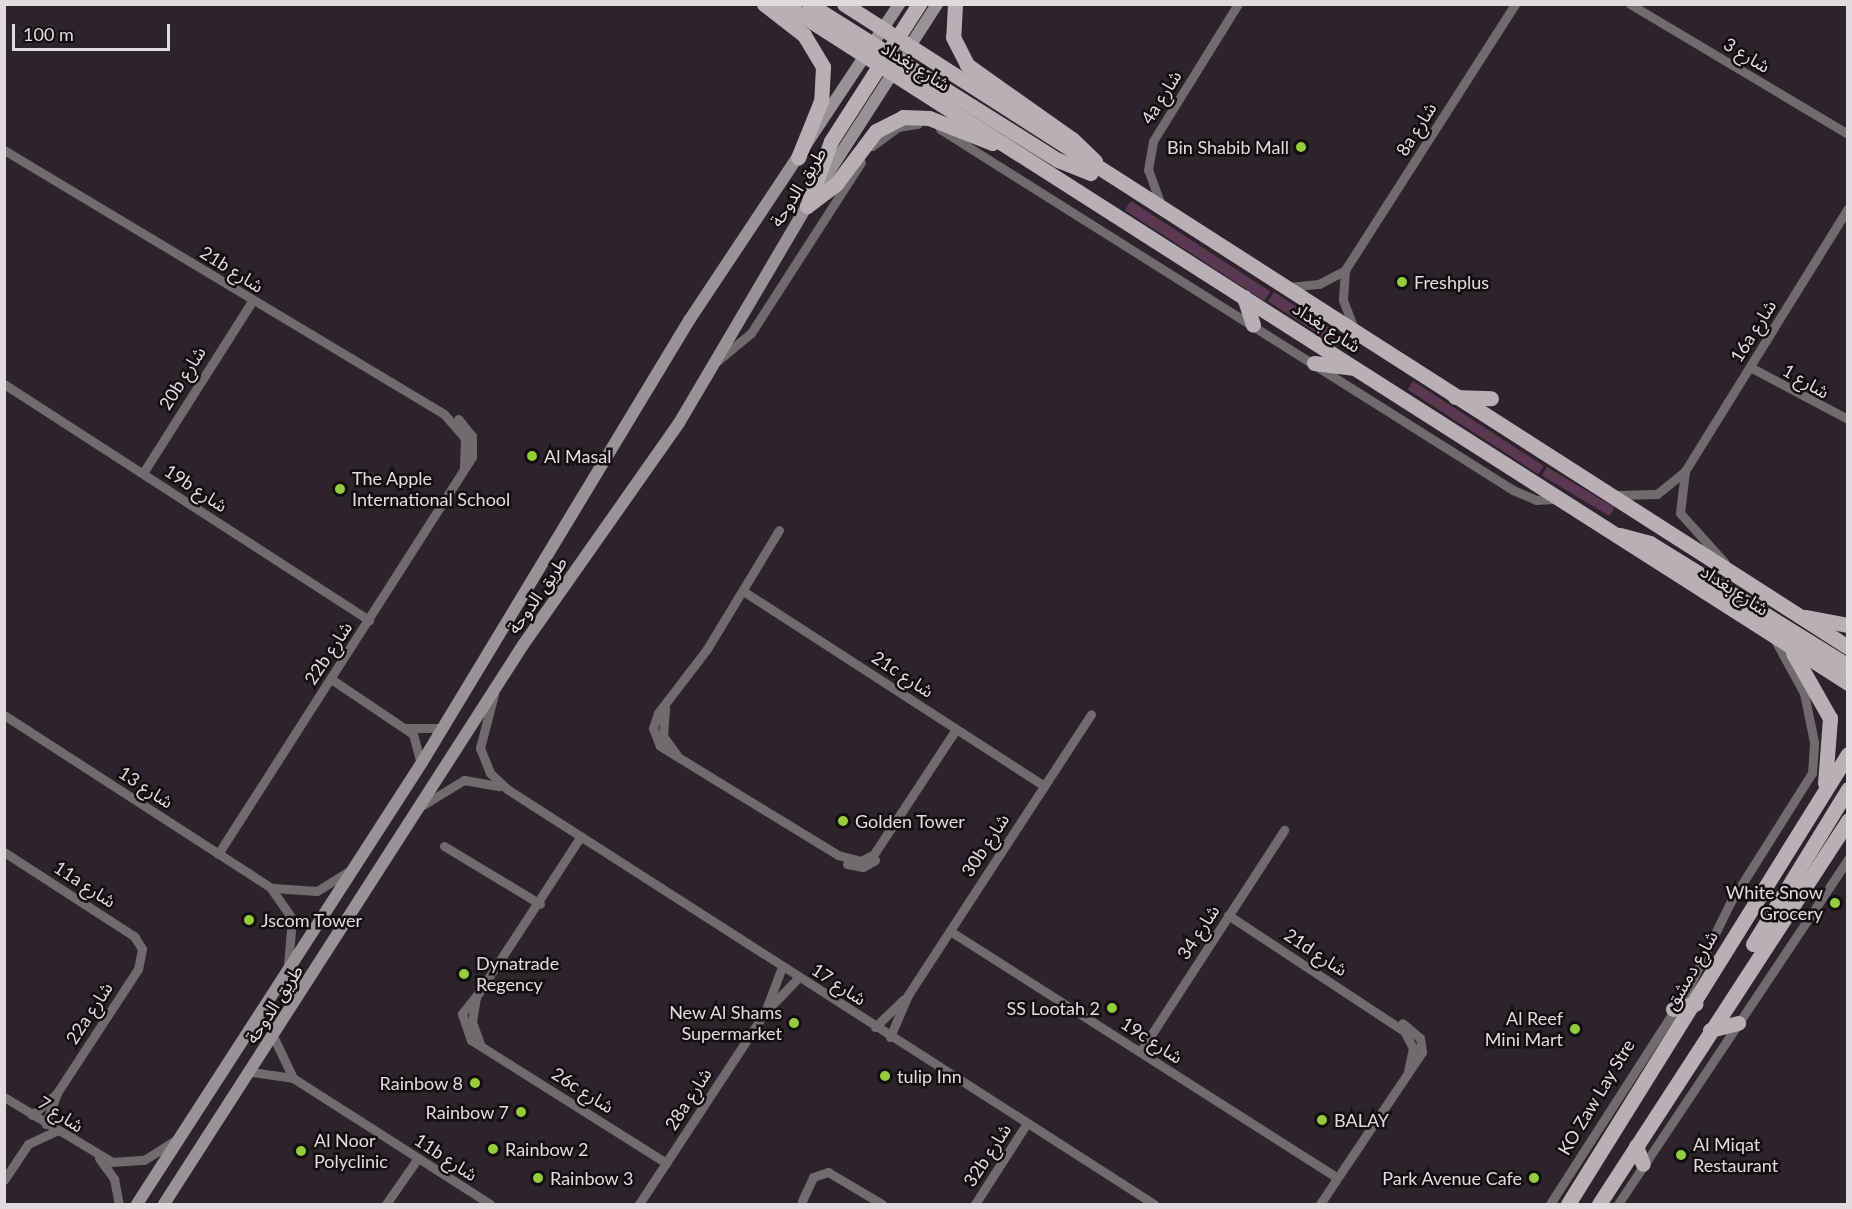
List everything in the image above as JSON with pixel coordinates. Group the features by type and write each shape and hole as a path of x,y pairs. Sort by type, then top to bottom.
{"main road":[{"path":"764,4 804,34 823,67 820,101 798,158"},
{"name":"شارع بغداد","path":"784,4 890,64 1002,144 1848,683"},
{"path":"809,4 869,51"},
{"name":"شارع بغداد","path":"844,4 1106,176 1454,398 1729,568 1848,647"},
{"name":"طريق الدوحة","path":"137,1204 422,764 690,319 899,4"},
{"path":"903,43 919,4"},
{"path":"807,206 824,154 903,43 937,4"},
{"path":"955,4 953,37 967,65 1072,139 1106,176"},
{"path":"890,64 1058,160 1106,176"},
{"path":"807,206 836,184 876,131 903,117 929,117 977,139 1002,144"},
{"name":"طريق الدوحة","path":"164,1204 274,1038 495,688 654,462 716,362 807,206"},
{"path":"1244,297 1253,325"},
{"path":"1314,363 1356,369"},
{"path":"1454,398 1491,398"},
{"path":"1614,535 1650,543 1848,666"},
{"path":"1802,616 1848,625"},
{"path":"1788,646 1815,683 1830,718 1824,789"},
{"name":"شارع دمشق","path":"1568,1204 1695,1004 1824,789 1848,754"},
{"path":"1736,988 1756,938 1848,789"},
{"path":"1599,1204 1736,988 1848,820"},
{"path":"1673,1009 1695,1004"},
{"path":"1710,1030 1738,1023"},
{"path":"1636,1146 1643,1164"}],"street":[{"name":"4a شارع","path":"1167,215 1151,184 1153,141 1238,4"},
{"name":"8a شارع","path":"1359,337 1343,300 1345,270 1515,4"},
{"name":"شارع 3","path":"1630,4 1847,135"},
{"path":"716,362 751,333 872,146 892,130 913,124 946,132 1522,495 1558,499"},
{"name":"21b شارع","path":"4,150 252,301 444,414 465,424 472,436 472,457 464,469"},
{"name":"16a شارع","path":"1729,568 1680,513 1686,471 1848,208"},
{"name":"8a شارع","path":"1280,286 1319,284 1345,270"},
{"name":"20b شارع","path":"143,473 252,301"},
{"name":"شارع 1","path":"1749,367 1848,419"},
{"name":"19b شارع","path":"4,384 369,620"},
{"name":"22b شارع","path":"218,854 464,469"},
{"name":"16a شارع","path":"1605,492 1650,496 1686,471"},
{"path":"779,530 743,591 669,698 663,736 688,764 838,855 861,861 880,846 956,729"},
{"name":"21c شارع","path":"743,591 1044,786"},
{"name":"KO Zaw Lay Stre","path":"1550,1204 1697,972 1730,903 1815,765 1804,693 1773,637"},
{"path":"331,679 405,728 418,742 422,764"},
{"name":"شارع 17","path":"495,688 480,748 490,773 507,789 890,1037 1154,1204"},
{"name":"30b شارع","path":"890,1037 908,995 1091,714"},
{"name":"شارع 13","path":"4,715 270,887 292,919 288,968"},
{"path":"405,728 443,728"},
{"name":"شارع 17","path":"418,808 464,780 507,789"},
{"name":"شارع 34","path":"1140,1052 1284,830"},
{"name":"26c شارع","path":"581,836 540,904 479,992 465,1007 462,1021 468,1035 481,1046 666,1163"},
{"path":"444,846 540,904"},
{"name":"11a شارع","path":"4,852 129,932 142,949"},
{"path":"1618,1204 1848,859"},
{"name":"شارع 13","path":"270,887 317,891 357,864"},
{"name":"21d شارع","path":"1228,915 1420,1038 1422,1052 1337,1178"},
{"name":"19c شارع","path":"950,931 1337,1178"},
{"name":"22a شارع","path":"46,1124 57,1093 138,969 142,949"},
{"name":"28a شارع","path":"765,1012 783,967"},
{"name":"28a شارع","path":"639,1204 765,1012 799,977"},
{"name":"30b شارع","path":"875,1027 908,995"},
{"path":"274,1038 293,1078"},
{"name":"11b شارع","path":"252,1072 293,1078 490,1204"},
{"name":"22a شارع","path":"32,1115 57,1093"},
{"name":"شارع 7","path":"4,1097 99,1158 114,1179 119,1204"},
{"name":"32b شارع","path":"975,1204 1027,1123"},
{"path":"4,1180 28,1144 56,1131"},
{"name":"شارع 7","path":"99,1158 134,1163 179,1139"},
{"path":"386,1204 418,1158"},
{"path":"800,1203 820,1173 848,1183 882,1204"},
{"path":"1320,1204 1337,1178"}],"shaded area":[{"path":"1131,201 1270,291 1264,301 1125,210"},
{"path":"1274,292 1343,337 1337,346 1268,301"},
{"path":"1413,381 1544,466 1538,474 1408,389"},
{"path":"1547,467 1615,508 1610,516 1542,476"}],"place":[{"name":"Bin Shabib Mall","path":"1301,147"},
{"name":"Freshplus","path":"1402,282"},
{"name":"Al Masal","path":"532,456"},
{"name":"The Apple International School","path":"340,489"},
{"name":"Golden Tower","path":"843,821"},
{"name":"White Snow Grocery","path":"1835,903"},
{"name":"Jscom Tower","path":"249,920"},
{"name":"Dynatrade Regency","path":"464,974"},
{"name":"SS Lootah 2","path":"1112,1008"},
{"name":"New Al Shams Supermarket","path":"794,1023"},
{"name":"Al Reef Mini Mart","path":"1575,1029"},
{"name":"tulip Inn","path":"885,1076"},
{"name":"Rainbow 8","path":"475,1083"},
{"name":"Rainbow 7","path":"521,1112"},
{"name":"BALAY","path":"1322,1120"},
{"name":"Rainbow 2","path":"493,1149"},
{"name":"Al Noor Polyclinic","path":"301,1151"},
{"name":"Al Miqat Restaurant","path":"1681,1155"},
{"name":"Rainbow 3","path":"538,1178"},
{"name":"Park Avenue Cafe","path":"1534,1178"}]}
